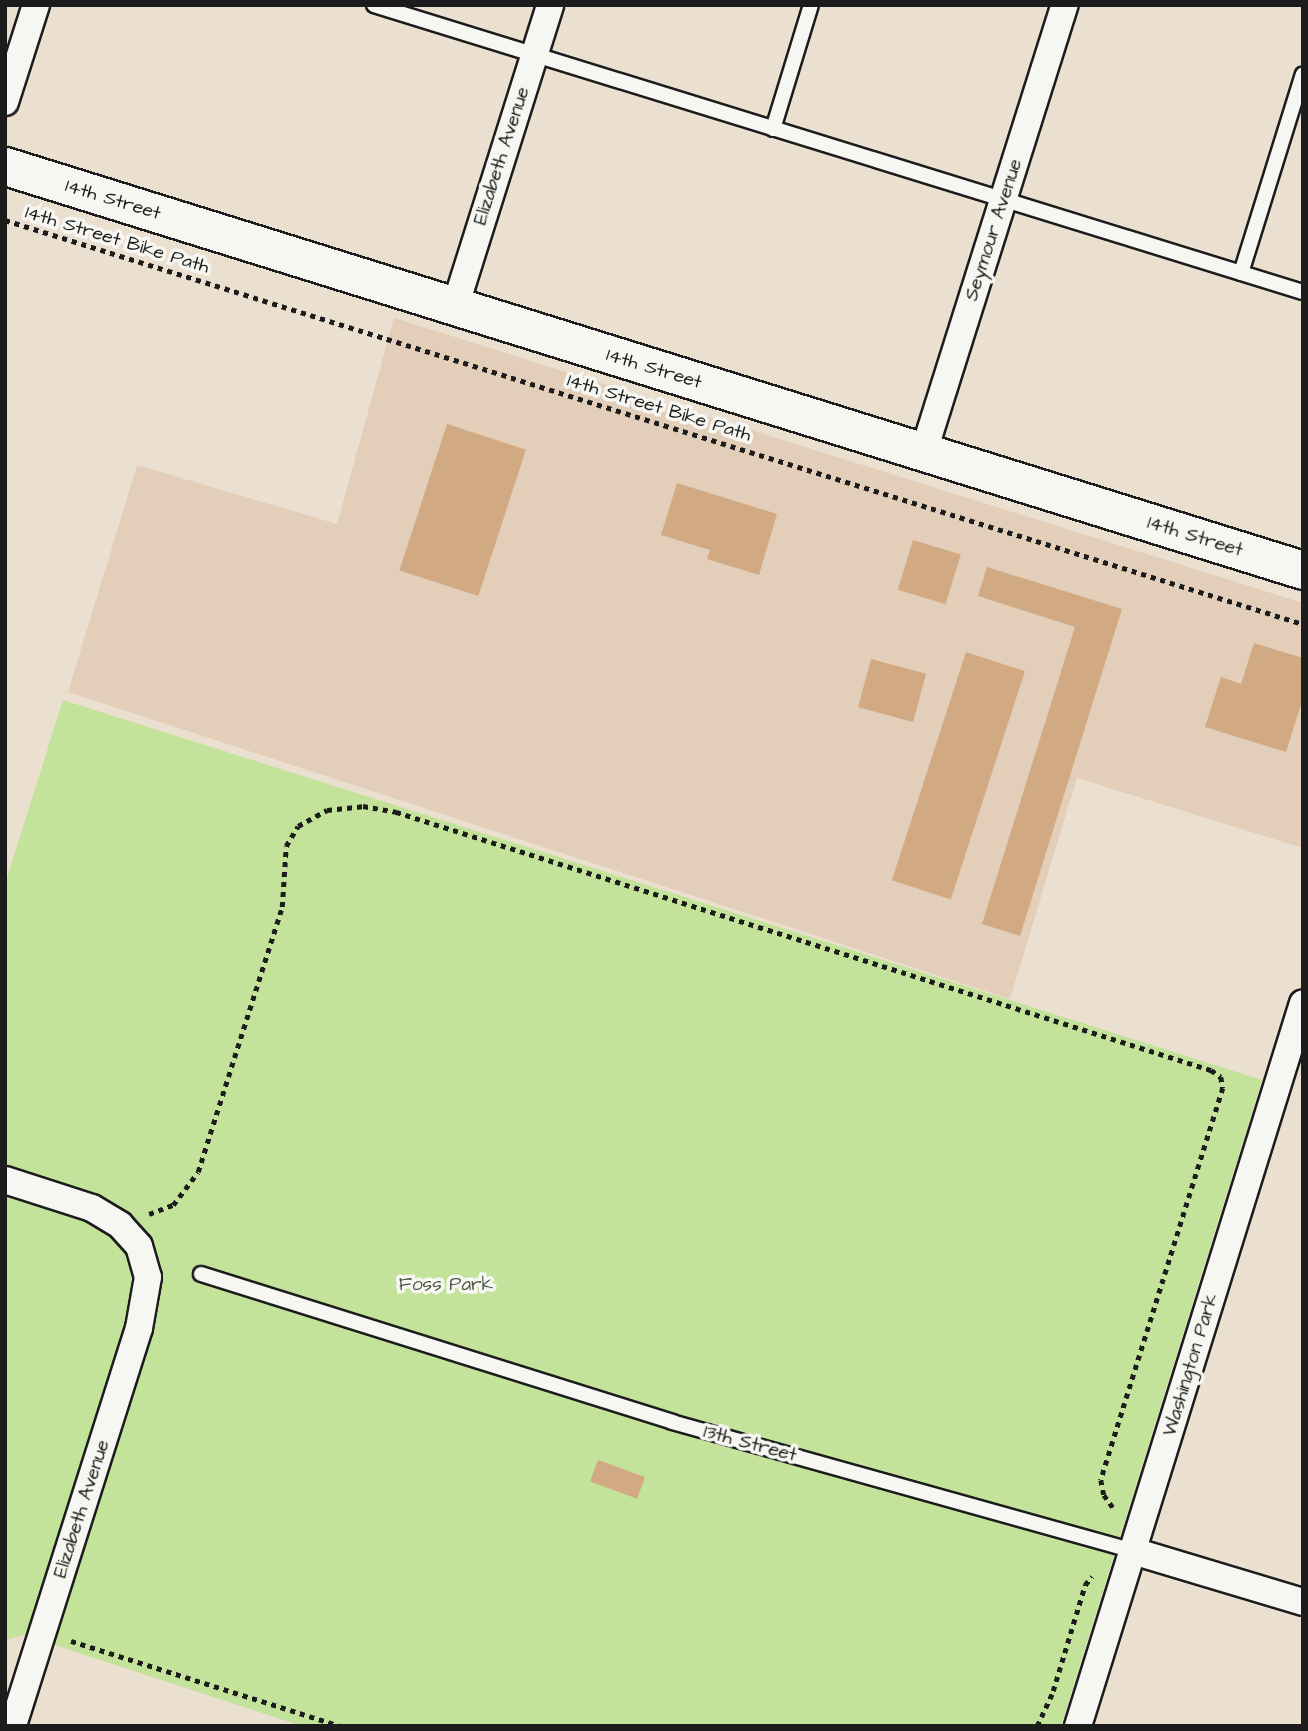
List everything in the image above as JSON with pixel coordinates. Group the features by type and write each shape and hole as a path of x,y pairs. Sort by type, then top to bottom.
{"street":[{"path":"5,102 36,5"},
{"name":"Elizabeth Avenue","path":"455,307 550,5"},
{"name":"Seymour Avenue","path":"923,454 1065,5"},
{"name":"14th Street","path":"5,166 923,454 1303,570"},
{"name":"Washington Park","path":"1077,1726 1123,1548 1292,1074 1303,1003"},
{"path":"5,1180 92,1208 110,1219"},
{"name":"Elizabeth Avenue","path":"13,1726 147,1291 139,1246 110,1219"},
{"name":"13th Street","path":"1123,1548 1303,1602"}],"lane":[{"path":"374,5 1303,292"},
{"path":"773,129 811,5"},
{"path":"1241,274 1303,74"},
{"name":"13th Street","path":"201,1274 672,1422 1123,1548"}],"path":[{"name":"14th Street Bike Path","path":"5,220 1303,624"},
{"path":"110,1219 153,1213 173,1205 198,1172 282,907 286,846 298,826 327,810 363,806 396,813 1211,1070 1221,1077 1223,1088 1101,1480 1104,1495 1121,1517 1123,1548 1104,1574 1093,1576 1085,1585 1053,1691 1037,1726"},
{"path":"43,1632 340,1726"}],"shaded area":[{"path":"394,318 1303,603 1303,848 1077,778 1010,999 68,692 137,465 337,524"}],"green space":[{"name":"Foss Park","path":"63,700 1262,1080 1061,1726 302,1726 24,1635 5,1640 5,884"}],"building":[{"path":"447,424 526,450 478,596 399,570"},
{"path":"677,483 777,514 759,575 707,559 710,550 661,535"},
{"path":"913,540 961,555 946,604 898,590"},
{"path":"987,567 1122,609 1020,936 982,924 1075,627 978,596"},
{"path":"1254,643 1303,658 1303,698 1286,752 1205,727 1221,677 1241,684"},
{"path":"966,652 1025,671 951,899 892,880"},
{"path":"871,659 926,674 913,722 858,707"},
{"path":"598,1460 645,1477 637,1499 590,1482"}]}
